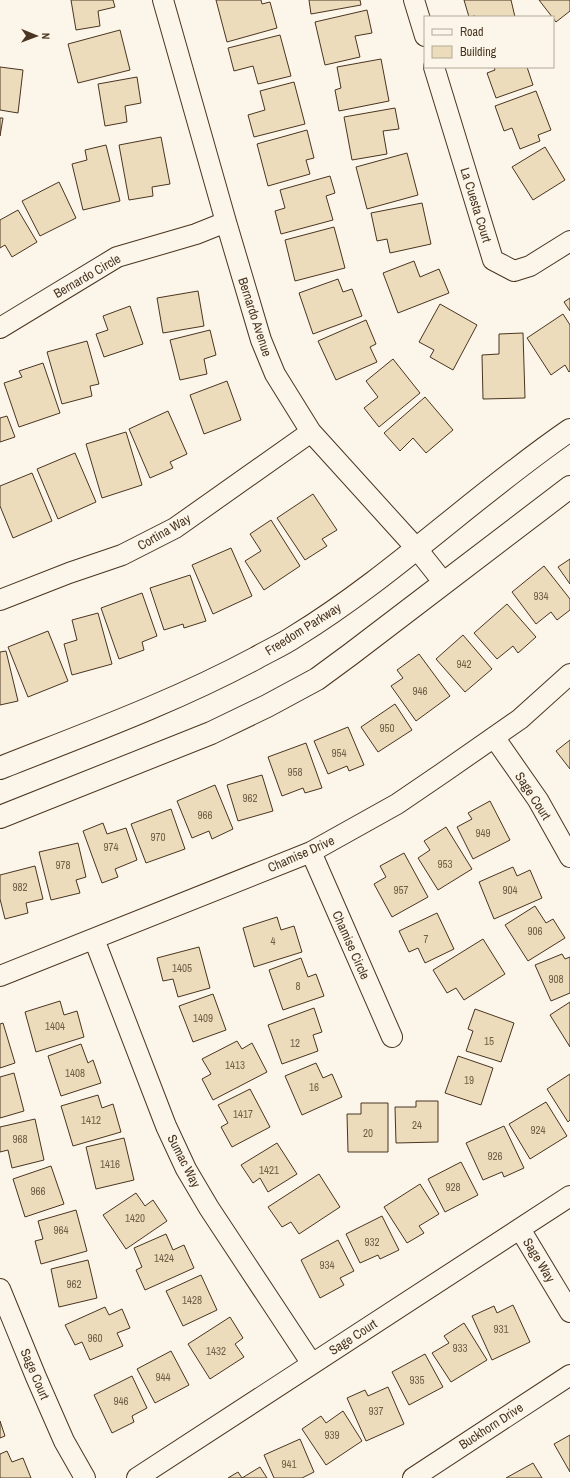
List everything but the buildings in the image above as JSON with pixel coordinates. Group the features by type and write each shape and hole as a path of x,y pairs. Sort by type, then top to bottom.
{"main road":[{"name":"Freedom Parkway","path":"0,768 130,717 215,680 293,638 332,612 416,549 505,478 570,430"},
{"path":"0,817 204,736 267,706 317,679 570,487"}],"street":[{"name":"Bernardo Avenue","path":"163,0 261,340 275,374 311,432 416,549 444,583"},
{"path":"414,0 424,33"},
{"name":"La Cuesta Court","path":"434,68 493,260 514,271 530,266 570,241"},
{"name":"Bernardo Circle","path":"0,328 117,257 196,234 226,222"},
{"name":"Cortina Way","path":"0,600 69,573 122,556 175,528 311,432"},
{"name":"Chamise Drive","path":"0,976 311,852 397,804 520,718 570,674"},
{"name":"Sage Court","path":"494,737 538,800 570,857"},
{"name":"Chamise Circle","path":"311,852 392,1037"},
{"name":"Sumac Way","path":"94,939 166,1126 186,1168 209,1208 312,1364"},
{"name":"Sage Court","path":"137,1478 570,1196"},
{"name":"Sage Way","path":"520,1229 570,1312"},
{"name":"Sage Court","path":"0,1289 61,1434 85,1478"},
{"name":"Buckhorn Drive","path":"413,1478 570,1375"}]}
